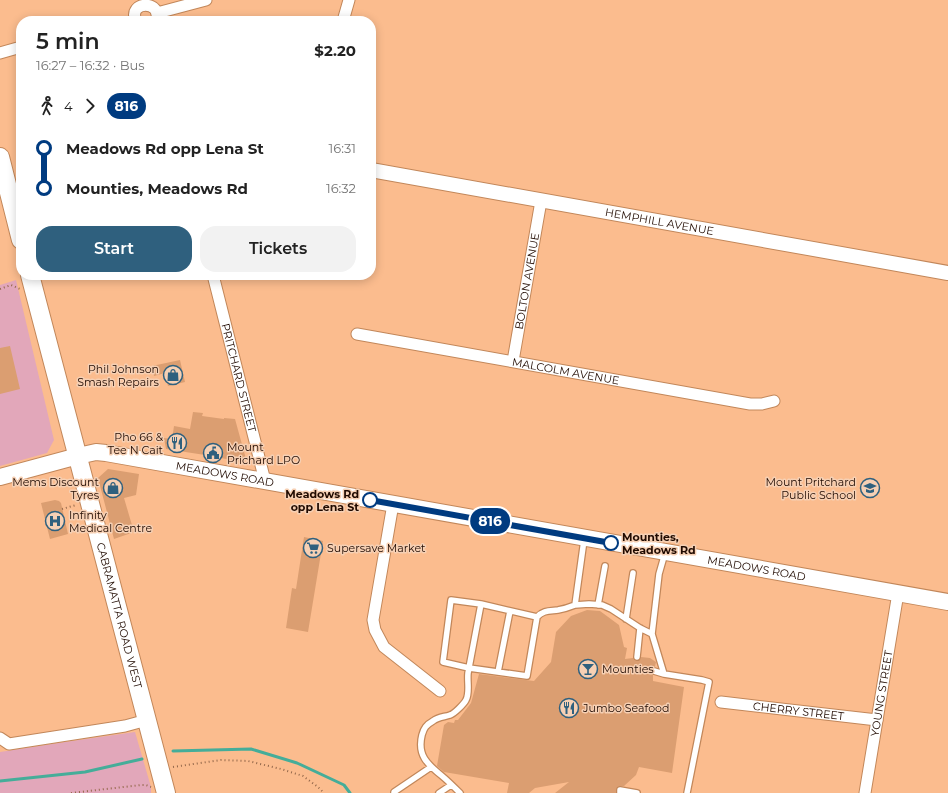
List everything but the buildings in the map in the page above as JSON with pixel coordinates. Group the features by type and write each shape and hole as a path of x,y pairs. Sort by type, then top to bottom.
{"main road":[{"path":"0,157 16,218"},
{"name":"CABRAMATTA ROAD WEST","path":"25,282 78,456 147,720 158,790"},
{"name":"MEADOWS ROAD","path":"0,478 78,456 96,452 106,453 948,602"}],"street":[{"path":"159,16 206,0"},
{"path":"344,16 349,0"},
{"path":"133,16 142,2 155,9 156,16"},
{"path":"0,53 16,49"},
{"name":"HEMPHILL AVENUE","path":"376,171 948,273"},
{"name":"BOLTON AVENUE","path":"513,361 541,201"},
{"name":"PRITCHARD STREET","path":"214,280 265,481"},
{"name":"MALCOLM AVENUE","path":"357,334 750,404 762,404 774,401"},
{"path":"393,504 373,620 375,630 384,648 440,691"},
{"name":"YOUNG STREET","path":"865,793 898,594"},
{"name":"CHERRY STREET","path":"721,702 877,720"},
{"path":"0,738 9,744 126,726 147,720"}],"lane":[{"path":"575,605 584,538"},
{"path":"664,674 652,634 659,574 665,552"},
{"path":"598,605 605,566"},
{"path":"626,619 633,573"},
{"path":"537,617 481,604 451,600 443,662 469,668 528,676 537,617 541,613 550,610 560,610 575,605 598,605 611,609 652,634"},
{"path":"460,793 431,767 424,758 420,742 425,727 433,720 451,715 466,700 469,668 481,604"},
{"path":"498,672 510,610"},
{"path":"637,657 640,628"},
{"path":"654,671 709,682 687,793"},
{"path":"394,793 431,767"},
{"path":"440,793 451,785"},
{"path":"620,793 620,790 636,793"}],"path":[{"path":"0,288 11,286 18,289 25,282"},
{"path":"62,509 76,505"},
{"path":"172,767 221,760 248,762 281,769 303,776 324,793"},
{"path":"71,793 141,785 158,790"}],"shaded area":[{"path":"16,280 54,440 47,453 0,466 0,285"},
{"path":"135,732 151,787 151,793 0,793 0,752"}],"waterway":[{"path":"173,751 251,749 297,763 344,785 350,793"},
{"path":"0,781 85,772 142,759"}],"bus line":[{"name":"816","path":"370,500 611,543"}],"place":[{"name":"Phil Johnson Smash Repairs","path":"173,375"},
{"name":"Pho 66 & Tee N Cait","path":"177,443"},
{"name":"Mount Prichard LPO","path":"213,453"},
{"name":"Mems Discount Tyres","path":"113,488"},
{"name":"Mount Pritchard Public School","path":"870,488"},
{"name":"Meadows Rd opp Lena St","path":"370,500"},
{"name":"Infinity Medical Centre","path":"55,521"},
{"name":"Mounties, Meadows Rd","path":"611,543"},
{"name":"Supersave Market","path":"313,548"},
{"name":"Mounties","path":"588,669"},
{"name":"Jumbo Seafood","path":"569,708"}]}
